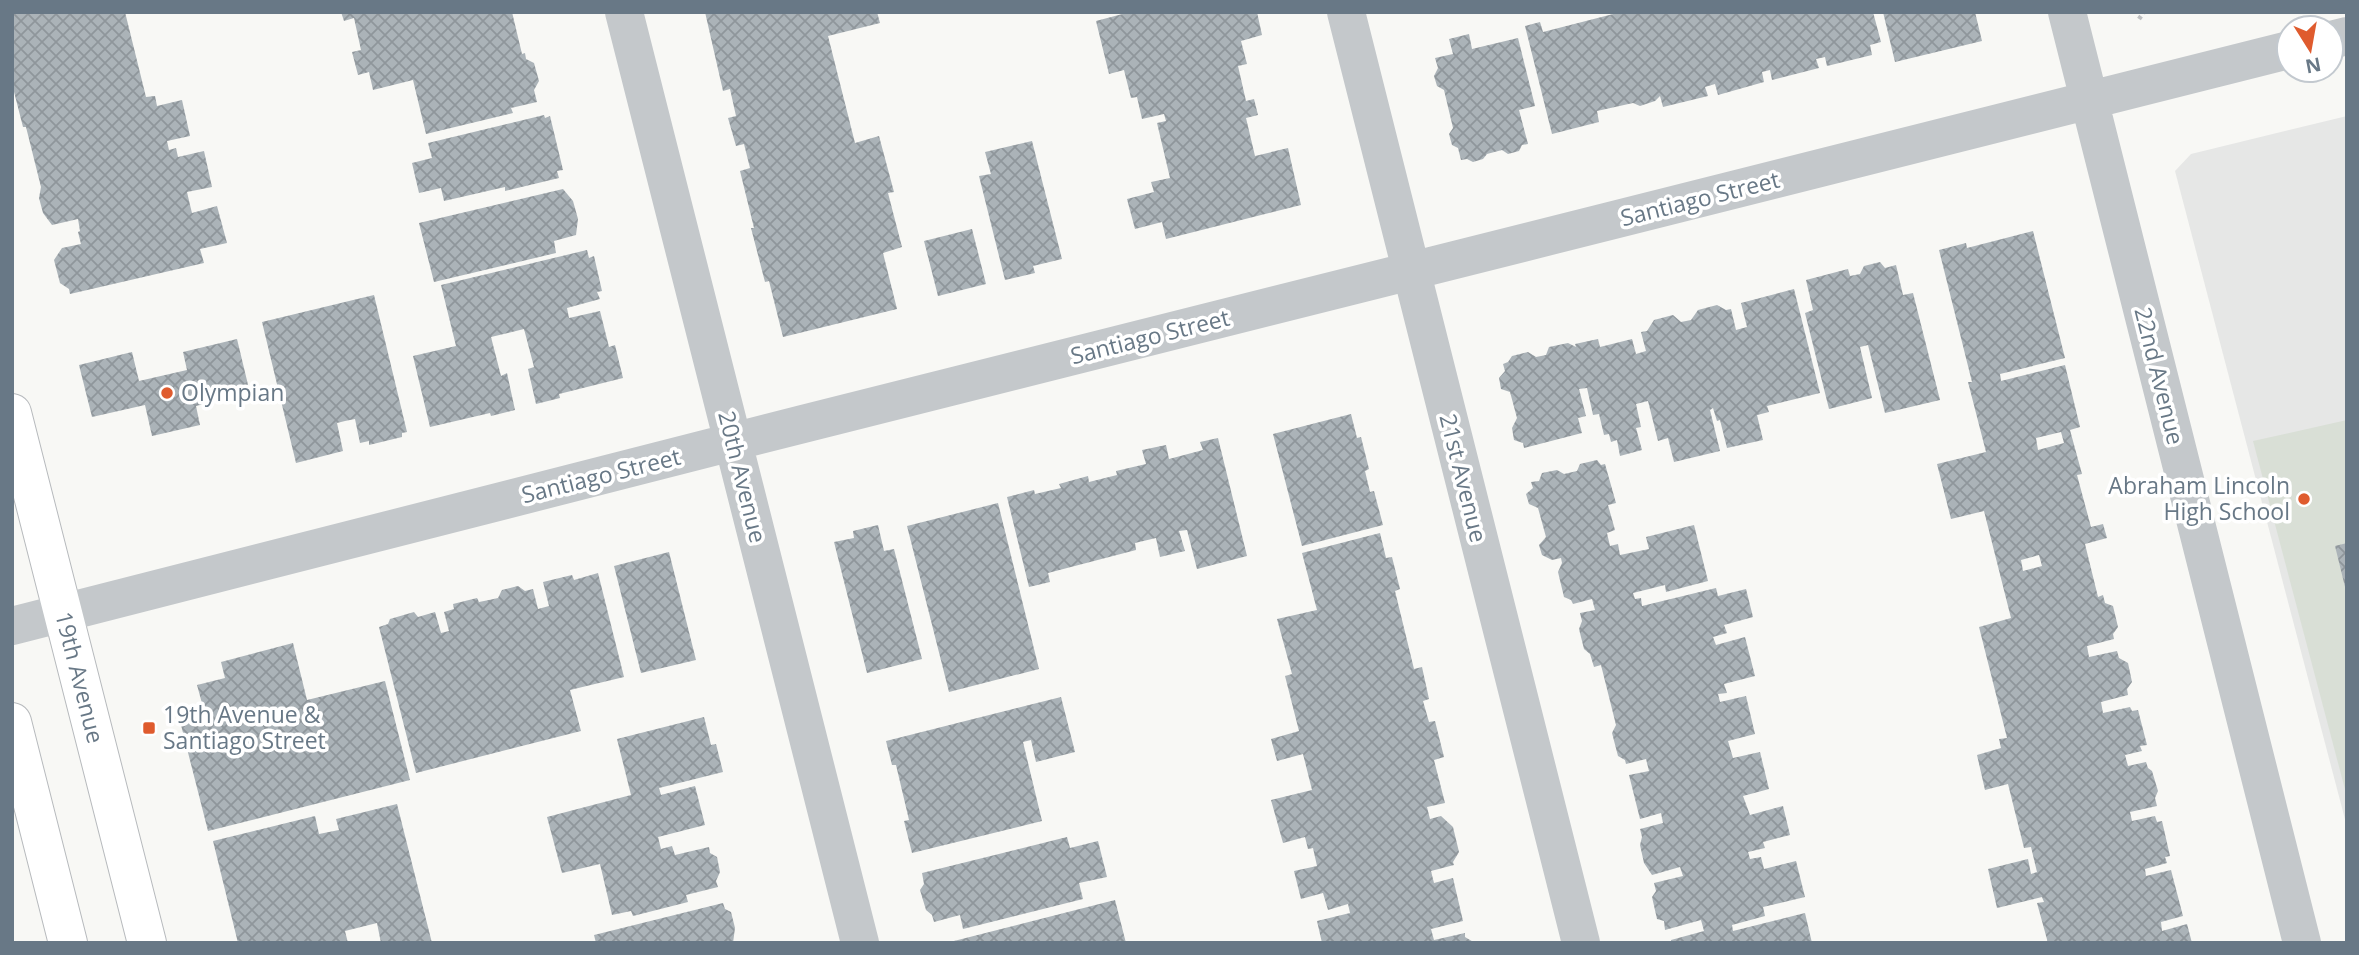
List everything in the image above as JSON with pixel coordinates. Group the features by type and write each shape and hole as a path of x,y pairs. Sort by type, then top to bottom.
{"highway":[{"name":"19th Avenue","path":"12,413 147,943"},
{"path":"12,722 68,943"}],"street":[{"name":"20th Avenue","path":"624,12 860,943"},
{"name":"21st Avenue","path":"1346,12 1581,943"},
{"name":"22nd Avenue","path":"2067,12 2302,943"},
{"name":"Santiago Street","path":"12,626 2275,54"}],"path":[{"path":"2139,19 2144,12"}],"shaded area":[{"name":"Abraham Lincoln High School","path":"2347,116 2347,827 2175,171 2191,154"},
{"path":"2347,420 2347,797 2253,441"}],"building":[{"path":"12,12 125,12 146,97 155,96 157,106 182,100 190,136 167,141 169,150 176,148 178,157 204,151 212,187 187,192 192,213 217,206 227,243 200,249 204,263 70,294 69,289 60,283 54,260 62,248 81,244 78,219 52,225 43,213 39,198 41,187 12,84"},
{"path":"341,12 512,12 522,54 525,53 526,59 534,63 539,81 534,90 537,102 511,108 513,113 426,134 413,80 373,90 369,72 358,75 352,52 361,50 354,18 344,21"},
{"path":"705,12 877,12 880,23 828,36 855,143 879,136 894,192 888,193 902,247 883,253 897,309 783,337 769,281 765,282 751,228 754,228 740,171 750,168 744,144 736,146 728,118 736,116 730,89 723,91"},
{"path":"1130,12 1257,12 1262,35 1241,41 1247,64 1238,66 1246,101 1254,99 1258,115 1246,118 1255,156 1288,148 1301,205 1166,239 1162,222 1135,229 1127,199 1154,192 1151,182 1170,178 1157,123 1166,121 1164,114 1142,119 1137,97 1131,98 1124,70 1109,74 1096,21"},
{"path":"1621,12 1873,12 1881,42 1870,45 1872,55 1827,66 1825,57 1816,59 1819,68 1772,80 1770,70 1762,72 1764,82 1718,95 1715,84 1705,87 1708,96 1663,107 1660,96 1655,101 1640,106 1633,103 1597,111 1599,122 1552,134 1525,26 1540,22 1543,32"},
{"path":"1883,12 1975,12 1982,41 1895,62"},
{"path":"1469,34 1472,49 1518,38 1535,106 1519,110 1528,144 1522,145 1519,151 1508,154 1502,150 1473,162 1461,160 1458,148 1452,145 1449,134 1453,128 1444,90 1437,86 1434,76 1438,68 1435,58 1453,54 1449,39"},
{"path":"544,115 545,118 550,116 563,170 557,171 559,178 505,191 505,187 444,201 441,188 419,193 412,163 432,158 428,143"},
{"path":"1032,141 1062,259 1033,266 1035,273 1005,280 979,176 991,174 985,152"},
{"path":"563,189 573,201 578,219 576,235 554,241 556,253 434,282 419,223"},
{"path":"972,229 986,284 938,296 924,241"},
{"path":"2033,231 2065,358 2000,374 2001,381 2065,365 2080,427 2070,430 2082,474 2077,475 2091,527 2103,524 2107,538 2085,544 2098,597 2103,595 2105,603 2113,606 2118,627 2113,634 2114,639 2087,646 2089,657 2117,651 2119,658 2128,663 2132,682 2127,689 2128,695 2101,702 2103,713 2130,707 2132,711 2138,710 2147,745 2140,746 2142,751 2125,755 2128,766 2146,762 2152,771 2158,791 2155,798 2157,806 2130,812 2132,821 2155,816 2157,822 2162,821 2170,856 2165,857 2167,863 2145,869 2146,876 2171,870 2183,916 2161,922 2162,931 2187,924 2192,943 2048,943 2037,903 2044,902 2042,897 1997,908 1988,869 2028,859 2031,874 2037,872 2031,847 2024,848 2008,784 1985,790 1977,755 2001,748 1999,739 2007,738 1979,627 2011,618 1984,511 1951,519 1937,464 1986,452 1968,382 1972,382 1939,250 1966,243 1967,248","holes":["2061,432 2064,443 2038,450 2036,438","2039,555 2042,566 2023,571 2021,560"]},
{"path":"587,250 589,258 594,256 602,291 597,292 600,299 567,308 569,318 600,311 609,347 615,345 623,378 559,394 560,398 536,404 528,369 534,367 524,329 491,337 501,376 507,373 515,410 430,427 413,356 456,346 441,285"},
{"path":"1880,262 1885,268 1896,265 1903,295 1913,293 1940,400 1885,413 1868,345 1860,347 1872,398 1829,409 1805,313 1813,310 1806,280 1848,269 1850,276 1860,274 1864,266"},
{"path":"1794,289 1820,393 1767,406 1769,412 1757,415 1763,440 1727,448 1720,420 1717,421 1713,408 1710,410 1720,451 1674,462 1668,438 1658,441 1648,401 1636,404 1641,427 1636,428 1642,450 1620,456 1617,440 1611,442 1609,434 1604,435 1599,414 1593,415 1587,388 1579,389 1586,416 1578,418 1582,433 1524,448 1523,443 1514,440 1512,428 1517,418 1510,392 1501,389 1499,378 1505,371 1503,364 1512,356 1528,352 1536,357 1546,355 1549,347 1568,343 1576,347 1575,344 1598,339 1600,347 1632,339 1636,354 1646,351 1641,332 1647,331 1654,320 1673,315 1681,322 1691,320 1698,310 1717,305 1726,310 1731,309 1736,330 1747,327 1741,303"},
{"path":"374,295 407,432 402,433 402,437 369,445 369,441 360,443 355,419 337,423 343,451 296,463 262,322"},
{"path":"237,339 250,393 196,406 200,425 152,436 145,405 92,417 79,365 132,352 139,381 187,370 183,352"},
{"path":"1351,414 1357,438 1361,437 1369,469 1365,471 1370,492 1374,491 1383,525 1302,546 1273,434"},
{"path":"1218,438 1247,556 1197,569 1187,530 1179,531 1185,551 1160,557 1156,538 1135,543 1136,550 1048,573 1050,582 1029,587 1007,497 1034,490 1035,494 1061,488 1059,484 1088,476 1089,482 1117,475 1116,471 1146,464 1142,450 1166,445 1169,459 1203,450 1200,442"},
{"path":"1597,460 1601,465 1605,464 1616,503 1608,505 1615,530 1607,533 1610,546 1618,544 1620,555 1649,549 1646,537 1694,525 1708,581 1666,592 1665,585 1633,593 1635,599 1641,598 1642,606 1716,588 1718,596 1746,589 1753,617 1724,625 1727,633 1713,637 1716,645 1745,637 1755,676 1724,684 1727,693 1718,694 1720,702 1746,696 1755,734 1728,741 1733,758 1760,752 1769,789 1743,796 1750,815 1783,806 1790,835 1763,842 1765,848 1748,852 1750,859 1761,857 1764,869 1796,861 1805,897 1763,907 1765,916 1732,925 1733,931 1805,913 1812,943 1671,943 1671,940 1704,931 1701,920 1665,930 1664,921 1657,919 1652,897 1656,891 1654,883 1683,876 1680,867 1652,875 1644,863 1640,829 1663,823 1661,813 1640,819 1629,775 1649,771 1646,759 1626,764 1625,760 1618,756 1612,733 1616,725 1601,665 1594,667 1590,654 1584,649 1579,629 1582,621 1580,613 1595,610 1592,599 1573,604 1564,597 1558,572 1561,558 1552,560 1542,555 1539,545 1546,537 1538,508 1529,504 1526,494 1533,488 1531,482 1539,481 1542,473 1557,470 1564,474 1577,471 1580,464"},
{"path":"998,503 1039,669 949,692 907,526"},
{"path":"878,525 884,551 894,549 922,659 867,673 834,542 854,538 853,531"},
{"path":"1380,533 1386,558 1392,557 1400,589 1395,591 1414,669 1422,667 1429,699 1423,701 1429,722 1435,721 1444,757 1434,760 1445,803 1427,807 1430,819 1441,816 1453,827 1459,852 1454,865 1431,871 1434,883 1453,878 1463,921 1431,929 1434,940 1465,933 1465,937 1475,943 1322,943 1317,921 1350,913 1348,904 1328,910 1323,893 1301,899 1294,871 1317,866 1313,848 1308,849 1305,837 1283,843 1271,800 1312,790 1303,754 1277,761 1271,739 1299,731 1285,676 1292,674 1277,619 1317,610 1302,553"},
{"path":"2347,543 2347,591 2346,591 2335,546"},
{"path":"669,552 696,660 641,673 614,566"},
{"path":"598,573 624,677 570,690 581,731 416,773 379,627 388,624 390,619 414,612 418,617 435,612 441,633 449,631 444,612 454,609 453,604 477,598 479,602 498,598 502,590 518,586 525,591 533,589 538,609 549,606 543,582 572,575 574,580"},
{"path":"293,643 307,700 385,681 410,780 208,831 181,725 206,718 197,685 225,678 221,662"},
{"path":"1061,697 1075,752 1036,762 1031,740 1023,742 1042,821 912,853 904,821 909,820 896,765 892,765 886,741"},
{"path":"704,717 711,745 716,744 723,772 659,788 661,795 695,786 705,825 658,837 661,849 672,846 675,855 709,847 710,853 717,857 720,872 716,881 718,887 686,895 688,902 633,916 631,911 612,915 600,864 562,873 547,817 631,795 617,739"},
{"path":"397,804 432,943 381,943 377,923 345,931 348,943 238,943 213,841 315,816 319,834 339,830 336,819"},
{"path":"1067,837 1070,848 1098,841 1107,877 1079,883 1083,899 963,929 960,915 934,922 932,915 926,910 920,890 924,884 922,873"},
{"path":"1115,900 1126,943 950,943 950,942"},
{"path":"723,903 725,909 731,912 735,928 733,943 596,943 594,935"}],"place":[{"name":"Olympian","path":"167,393"},
{"name":"Abraham Lincoln High School","path":"2304,499"},
{"name":"19th Avenue & Santiago Street","path":"149,728"}]}
